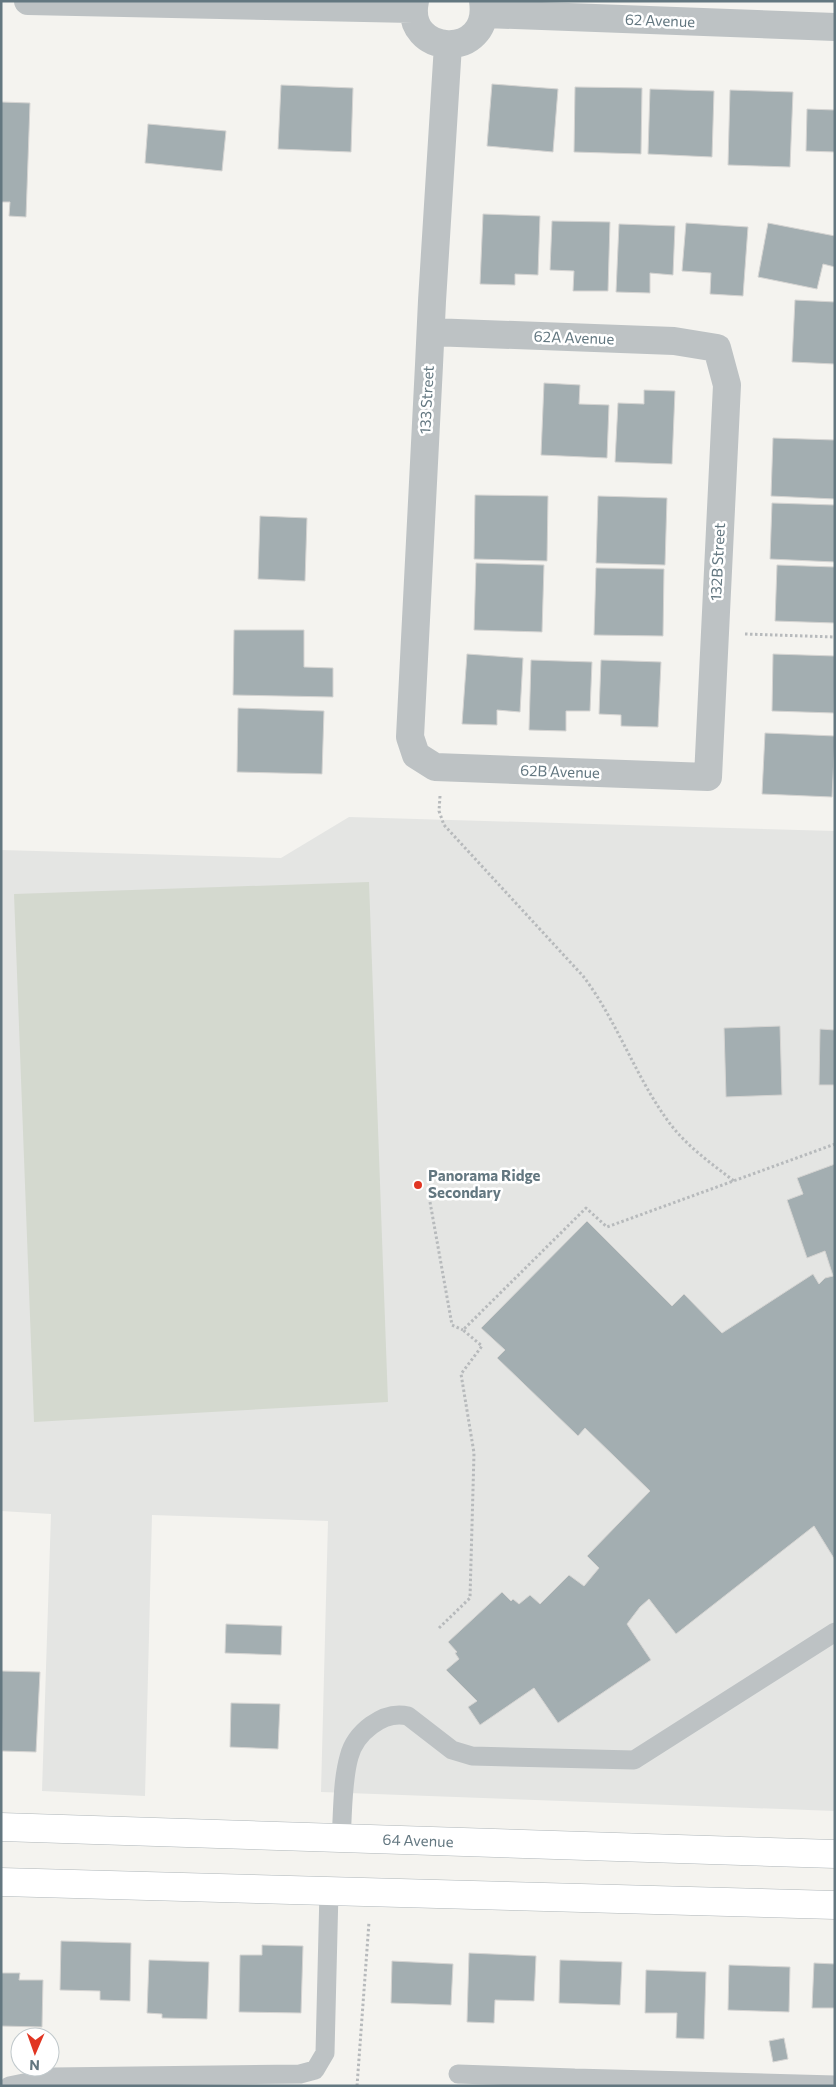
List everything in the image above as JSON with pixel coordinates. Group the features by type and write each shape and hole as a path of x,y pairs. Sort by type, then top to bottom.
{"main road":[{"name":"64 Avenue","path":"1,1827 835,1854"},
{"path":"1,1882 835,1904"}],"street":[{"path":"28,1 414,5 415,20 428,38 448,45 460,44 478,30 484,8"},
{"name":"62 Avenue","path":"484,8 835,27"},
{"name":"133 Street","path":"416,755 410,737 430,332 448,45"},
{"name":"62A Avenue","path":"430,332 674,341 716,348"},
{"name":"132B Street","path":"708,777 727,385 716,348"},
{"name":"62B Avenue","path":"416,755 436,767 708,777"}],"lane":[{"path":"341,1838 349,1755 366,1730 380,1719 400,1714 408,1716 452,1750 472,1756 634,1760 835,1632"},
{"path":"9,2086 52,2077 290,2074 314,2070 325,2053 329,1891"},
{"path":"458,2074 574,2082 835,2085"}],"path":[{"path":"737,633 835,638"},
{"path":"441,789 439,811 444,825 592,989 655,1101 672,1126 697,1153 734,1180"},
{"path":"463,1330 586,1208 607,1227 835,1144"},
{"path":"430,1202 452,1325 463,1330 482,1346 461,1374 474,1453 470,1598 439,1628"},
{"path":"356,2086 369,1917"}],"shaded area":[{"name":"Panorama Ridge Secondary","path":"349,817 835,831 835,1811 321,1792 328,1521 152,1515 145,1796 42,1791 51,1514 1,1511 1,850 281,858"},
{"path":"369,882 388,1402 34,1422 14,894"}],"building":[{"path":"492,84 558,89 553,152 487,146"},
{"path":"281,85 353,88 351,152 278,149"},
{"path":"575,87 642,88 641,154 574,152"},
{"path":"650,89 714,91 712,157 648,154"},
{"path":"730,90 793,92 790,167 728,165"},
{"path":"1,102 30,103 26,217 9,216 10,202 1,202"},
{"path":"807,109 835,110 835,152 806,151"},
{"path":"148,124 226,131 222,171 145,163"},
{"path":"483,214 540,216 538,275 515,274 515,285 480,284"},
{"path":"552,221 610,222 608,291 573,291 574,271 550,270"},
{"path":"686,223 748,227 743,296 710,294 711,273 682,271"},
{"path":"768,223 835,236 835,267 823,264 817,289 758,277"},
{"path":"619,224 675,226 673,275 650,273 650,293 616,292"},
{"path":"795,300 835,302 835,364 792,362"},
{"path":"544,383 580,385 579,404 609,405 607,458 541,455"},
{"path":"644,390 675,391 672,464 615,462 618,403 644,404"},
{"path":"773,438 835,440 835,499 771,496"},
{"path":"475,495 548,496 547,561 474,559"},
{"path":"598,496 667,498 665,565 596,563"},
{"path":"772,503 835,505 835,562 770,559"},
{"path":"260,516 307,518 305,581 258,579"},
{"path":"476,563 544,565 542,632 474,630"},
{"path":"777,565 835,567 835,623 775,621"},
{"path":"596,568 664,569 663,636 594,635"},
{"path":"234,630 304,630 304,667 333,668 333,697 233,695"},
{"path":"467,654 523,658 520,712 497,710 497,725 462,724"},
{"path":"773,654 835,656 834,713 772,711"},
{"path":"531,660 592,662 590,711 566,711 566,731 529,730"},
{"path":"601,660 661,662 658,727 621,726 621,715 599,714"},
{"path":"238,708 324,711 322,774 237,772"},
{"path":"765,733 835,736 832,797 762,794"},
{"path":"780,1026 782,1095 726,1097 724,1028"},
{"path":"820,1029 835,1030 835,1085 819,1085"},
{"path":"835,1164 835,1560 814,1526 676,1634 649,1599 627,1624 651,1660 558,1723 534,1688 480,1725 468,1707 477,1701 446,1670 459,1659 455,1653 457,1652 448,1642 502,1592 511,1601 513,1599 519,1604 530,1595 540,1604 569,1575 584,1586 599,1568 587,1556 650,1491 585,1428 578,1436 497,1358 505,1350 481,1328 587,1221 672,1306 684,1294 722,1333 813,1274 819,1284 825,1278 833,1276 825,1251 807,1258 787,1200 803,1194 797,1178"},
{"path":"226,1624 282,1626 281,1655 225,1653"},
{"path":"1,1671 40,1672 36,1752 2,1751"},
{"path":"231,1703 280,1704 278,1749 230,1747"},
{"path":"61,1941 131,1943 130,2001 100,2000 100,1991 60,1990"},
{"path":"262,1945 303,1946 301,2013 239,2012 240,1955 262,1955"},
{"path":"469,1953 536,1956 534,2001 495,2000 494,2023 467,2022"},
{"path":"149,1960 209,1962 207,2019 162,2018 162,2014 147,2013"},
{"path":"560,1960 622,1962 620,2005 559,2003"},
{"path":"392,1961 453,1964 451,2005 391,2003"},
{"path":"814,1963 835,1964 835,2008 812,2008"},
{"path":"729,1965 790,1967 789,2012 728,2010"},
{"path":"646,1970 706,1972 704,2039 676,2038 677,2013 645,2013"},
{"path":"1,1973 20,1973 19,1980 43,1980 42,2027 1,2026"},
{"path":"784,2038 788,2059 773,2062 769,2041"}],"place":[{"name":"Panorama Ridge Secondary","path":"418,1185"}]}
